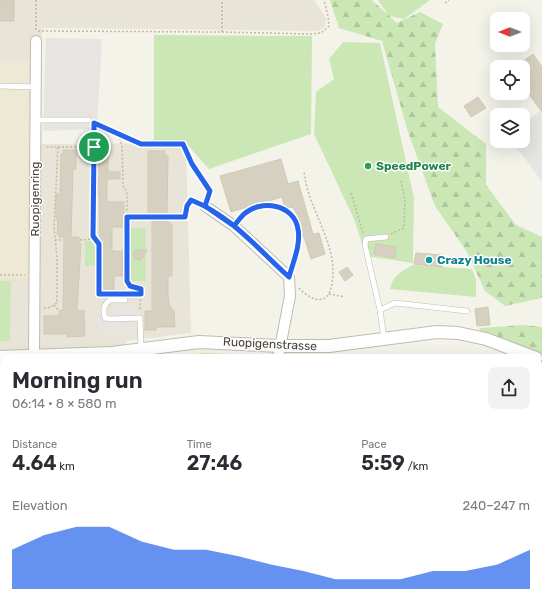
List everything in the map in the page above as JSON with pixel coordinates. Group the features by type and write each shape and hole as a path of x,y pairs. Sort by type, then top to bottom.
{"street":[{"name":"Ruopigenring","path":"34,354 36,41"},
{"path":"205,206 234,226 290,281 290,296 279,352"},
{"name":"Ruopigenstrasse","path":"93,354 216,342 279,352 426,333 458,333 486,338 527,354"}],"lane":[{"path":"0,86 36,87"},
{"path":"35,120 92,122"},
{"path":"234,226 245,213 266,206 277,206 291,214 297,224 299,242 290,281"},
{"path":"384,339 380,310 365,245 366,239 386,237"},
{"path":"125,300 110,300 106,303 103,313 105,318 110,320 140,318 141,350"},
{"path":"380,310 395,303 467,311"}],"path":[{"path":"36,0 36,31 321,33 329,26 324,0"},
{"path":"222,0 222,32"},
{"path":"445,3 449,0"},
{"path":"107,294 99,294 99,244 93,236 94,147 92,122 141,144 183,144 192,164 210,191 205,206 191,200 187,206 185,217 127,217"},
{"path":"119,134 122,147 123,186 127,192 127,281 130,286 141,289 140,318"},
{"path":"35,147 94,147"},
{"path":"34,308 48,308 57,303 57,258 54,240 58,147"},
{"path":"290,281 308,297 317,300 327,297 333,279 333,264 328,241 307,192 304,172"},
{"path":"386,237 404,228 405,200 401,180"},
{"path":"352,193 366,239"},
{"path":"80,240 92,239 93,236"},
{"path":"54,240 64,240"},
{"path":"0,275 29,274"},
{"path":"123,294 141,294"},
{"path":"329,294 345,298"},
{"path":"54,305 59,311"}],"shaded area":[{"path":"0,0 314,0 326,18 325,27 318,31 42,28 41,144 186,143 191,333 126,341 127,354 0,354"},
{"path":"46,38 102,39 97,129 43,131"},
{"path":"0,61 29,61 27,279 0,278"},
{"path":"540,111 542,114 542,182 517,148 530,148 530,118"},
{"path":"112,306 137,307 137,332 98,332 98,314 112,314"}],"green space":[{"path":"330,0 372,0 397,23 420,12 443,24 435,44 438,107 486,144 486,185 516,225 542,237 542,298 505,306 485,291 467,252 435,206 408,132 382,41 339,28"},
{"path":"378,0 430,0 404,19 389,16"},
{"path":"154,35 312,36 311,134 209,169 186,143 154,143"},
{"name":"SpeedPower","path":"343,42 380,43 414,198 413,263 366,256 354,219 314,134 316,92 334,79 329,59"},
{"path":"129,228 146,228 146,281 129,281"},
{"path":"85,241 96,241 96,266 85,266"},
{"path":"413,265 472,269 476,280 476,297 390,289 393,280"},
{"path":"0,281 11,281 10,341 0,341"},
{"path":"524,325 542,327 542,354 479,330 480,328"},
{"path":"199,353 232,354 199,354"}],"building":[{"path":"0,0 14,0 14,21 0,21"},
{"path":"533,54 542,67 542,112 530,96 530,60 525,60"},
{"path":"478,97 486,108 471,117 464,106"},
{"path":"63,150 76,150 76,169 73,169 71,237 79,237 79,244 81,244 77,311 84,310 85,336 67,337 67,334 44,334 44,316 59,316 59,311 63,310 64,237 59,237 59,234 57,234 58,219 56,219 56,194 60,194 61,154 63,154"},
{"path":"94,150 108,150 108,172 120,172 120,179 107,179 107,202 124,202 124,227 112,227 112,251 123,251 123,276 114,276 114,291 101,291 99,193 94,193"},
{"path":"148,151 165,151 165,156 168,156 167,219 169,219 169,224 172,224 172,276 168,276 168,296 169,305 174,311 175,327 156,327 156,330 145,330 145,311 152,311 152,216 148,216"},
{"path":"281,159 288,184 298,181 313,234 319,233 325,254 311,259 303,237 299,219 293,207 289,208 284,205 282,197 231,212 220,176"},
{"path":"376,244 396,247 395,258 374,254"},
{"path":"136,250 147,250 141,260 135,259 133,254"},
{"name":"Crazy House","path":"416,253 443,255 442,267 414,264"},
{"path":"347,267 353,275 345,281 339,272"},
{"path":"488,307 490,325 477,326 475,309"}],"place":[{"name":"SpeedPower","path":"368,166"},
{"name":"Crazy House","path":"429,260"}],"route":[{"path":"94,147 93,236 99,244 99,294 141,294 141,289 130,286 127,281 127,217 185,217 187,214 188,201 191,200 205,206 234,226 289,277 299,242 299,235 297,224 291,214 287,211 271,205 260,207 245,213 234,226 205,206 210,191 192,164 183,144 141,144 94,123 94,147"}]}
